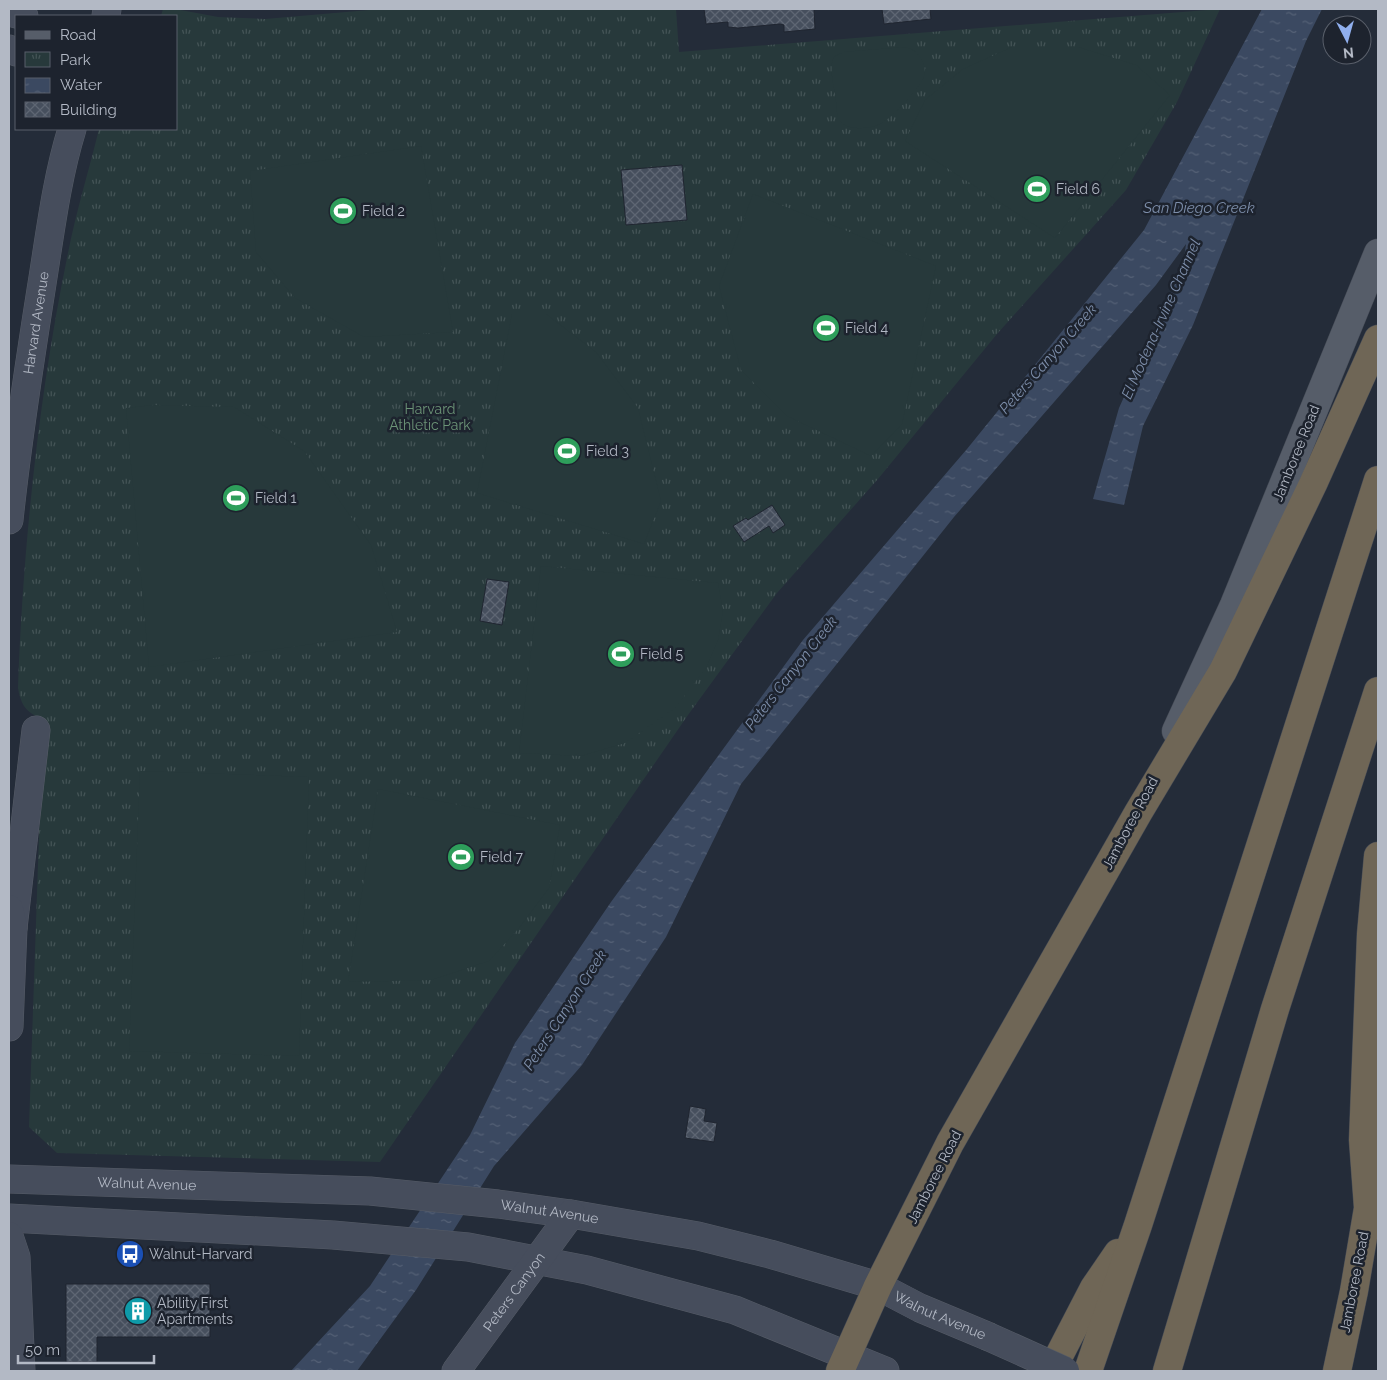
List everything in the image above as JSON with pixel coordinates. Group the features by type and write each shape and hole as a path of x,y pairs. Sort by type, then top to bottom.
{"highway":[{"path":"1138,813 1223,671 1313,484 1378,338"},
{"path":"1088,1371 1138,1225 1378,480"},
{"path":"1167,1371 1275,1009 1378,691"},
{"name":"Jamboree Road","path":"843,1363 878,1286 950,1143 1138,813"},
{"path":"1368,1208 1364,1140 1371,934 1378,856"},
{"name":"Jamboree Road","path":"1337,1371 1354,1292 1368,1208"},
{"path":"1050,1371 1094,1288 1138,1225"},
{"path":"1177,1371 1210,1232"}],"main road":[{"name":"Harvard Avenue","path":"9,520 18,436 51,220 63,158 72,130"},
{"name":"Jamboree Road","path":"1138,813 1234,605 1378,253"},
{"path":"9,1027 11,918 36,730"},
{"name":"Jamboree Road","path":"1368,1208 1378,1132"},
{"name":"Walnut Avenue","path":"9,1179 314,1188 407,1194 571,1214 707,1238 770,1254 878,1286 920,1308 1065,1371"},
{"name":"Peters Canyon","path":"456,1371 571,1214"},
{"path":"9,1218 379,1238 468,1247 587,1270 735,1310 843,1363 885,1371"},
{"path":"9,1236 16,1257 21,1371"}],"green space":[{"name":"Harvard Athletic Park","path":"163,9 175,9 218,17 265,19 381,9 676,9 679,52 1220,9 1177,102 1126,190 997,334 878,479 777,593 688,715 380,1162 57,1153 29,1127 43,719 26,708 21,700 18,688 28,525 34,470 49,360 68,253 99,130 178,130 178,15 161,15"},
{"path":"905,47 915,51 924,64 925,74 915,90 897,110 880,124 871,127 854,128 840,121 832,73 834,57 843,52"},
{"name":"Field 6","path":"1012,47 1078,47 1136,65 1170,95 1055,238 905,141 925,100 963,69"},
{"name":"Field 2","path":"421,146 453,332 364,337 295,298 256,252 250,171"},
{"name":"Field 4","path":"753,194 936,266 902,424 871,456 787,416 741,370 719,286"},
{"name":"Field 3","path":"512,314 546,314 596,352 638,408 661,501 644,544 477,493"},
{"name":"Field 1","path":"154,405 234,407 304,451 371,545 397,632 149,667 126,408"},
{"name":"Field 5","path":"541,566 718,583 723,611 718,640 706,668 675,708 625,743 581,756 519,753"},
{"path":"140,771 309,777 299,1056 129,1051"},
{"name":"Field 7","path":"378,789 560,825 549,888 519,928 489,961 431,980 348,982"}],"water":[{"name":"San Diego Creek","path":"1262,9 1322,9 1306,41 1193,325 1143,426 1124,505 1093,499 1119,408 1183,266 1186,244 1156,285 954,517 741,784 666,937 582,1065 494,1166 416,1290 357,1371 291,1371 370,1286 470,1135 515,1043 611,902 803,640 967,449 1144,230"}],"building":[{"path":"704,9 814,9 815,29 784,32 784,25 780,24 738,28 728,27 728,22 706,24"},
{"path":"882,9 930,9 931,19 884,24"},
{"path":"682,165 687,220 626,225 621,170"},
{"path":"772,505 785,525 773,533 769,526 744,542 733,526 746,518 748,520"},
{"path":"487,579 509,582 502,625 480,621"},
{"path":"690,1106 706,1109 704,1121 717,1123 714,1142 685,1138"},
{"name":"Ability First Apartments","path":"66,1284 210,1284 210,1337 97,1337 97,1362 66,1362"}],"place":[{"name":"Field 6","path":"1037,189"},
{"name":"Field 2","path":"343,211"},
{"name":"Field 4","path":"826,328"},
{"name":"Field 3","path":"567,451"},
{"name":"Field 1","path":"236,498"},
{"name":"Field 5","path":"621,654"},
{"name":"Field 7","path":"461,857"},
{"name":"Walnut-Harvard","path":"130,1254"},
{"name":"Ability First Apartments","path":"138,1311"}],"water label":[{"name":"El Modena-Irvine Channel","path":"1161,319"},
{"name":"Peters Canyon Creek","path":"1048,359"},
{"name":"Peters Canyon Creek","path":"791,673"},
{"name":"Peters Canyon Creek","path":"565,1010"}]}
